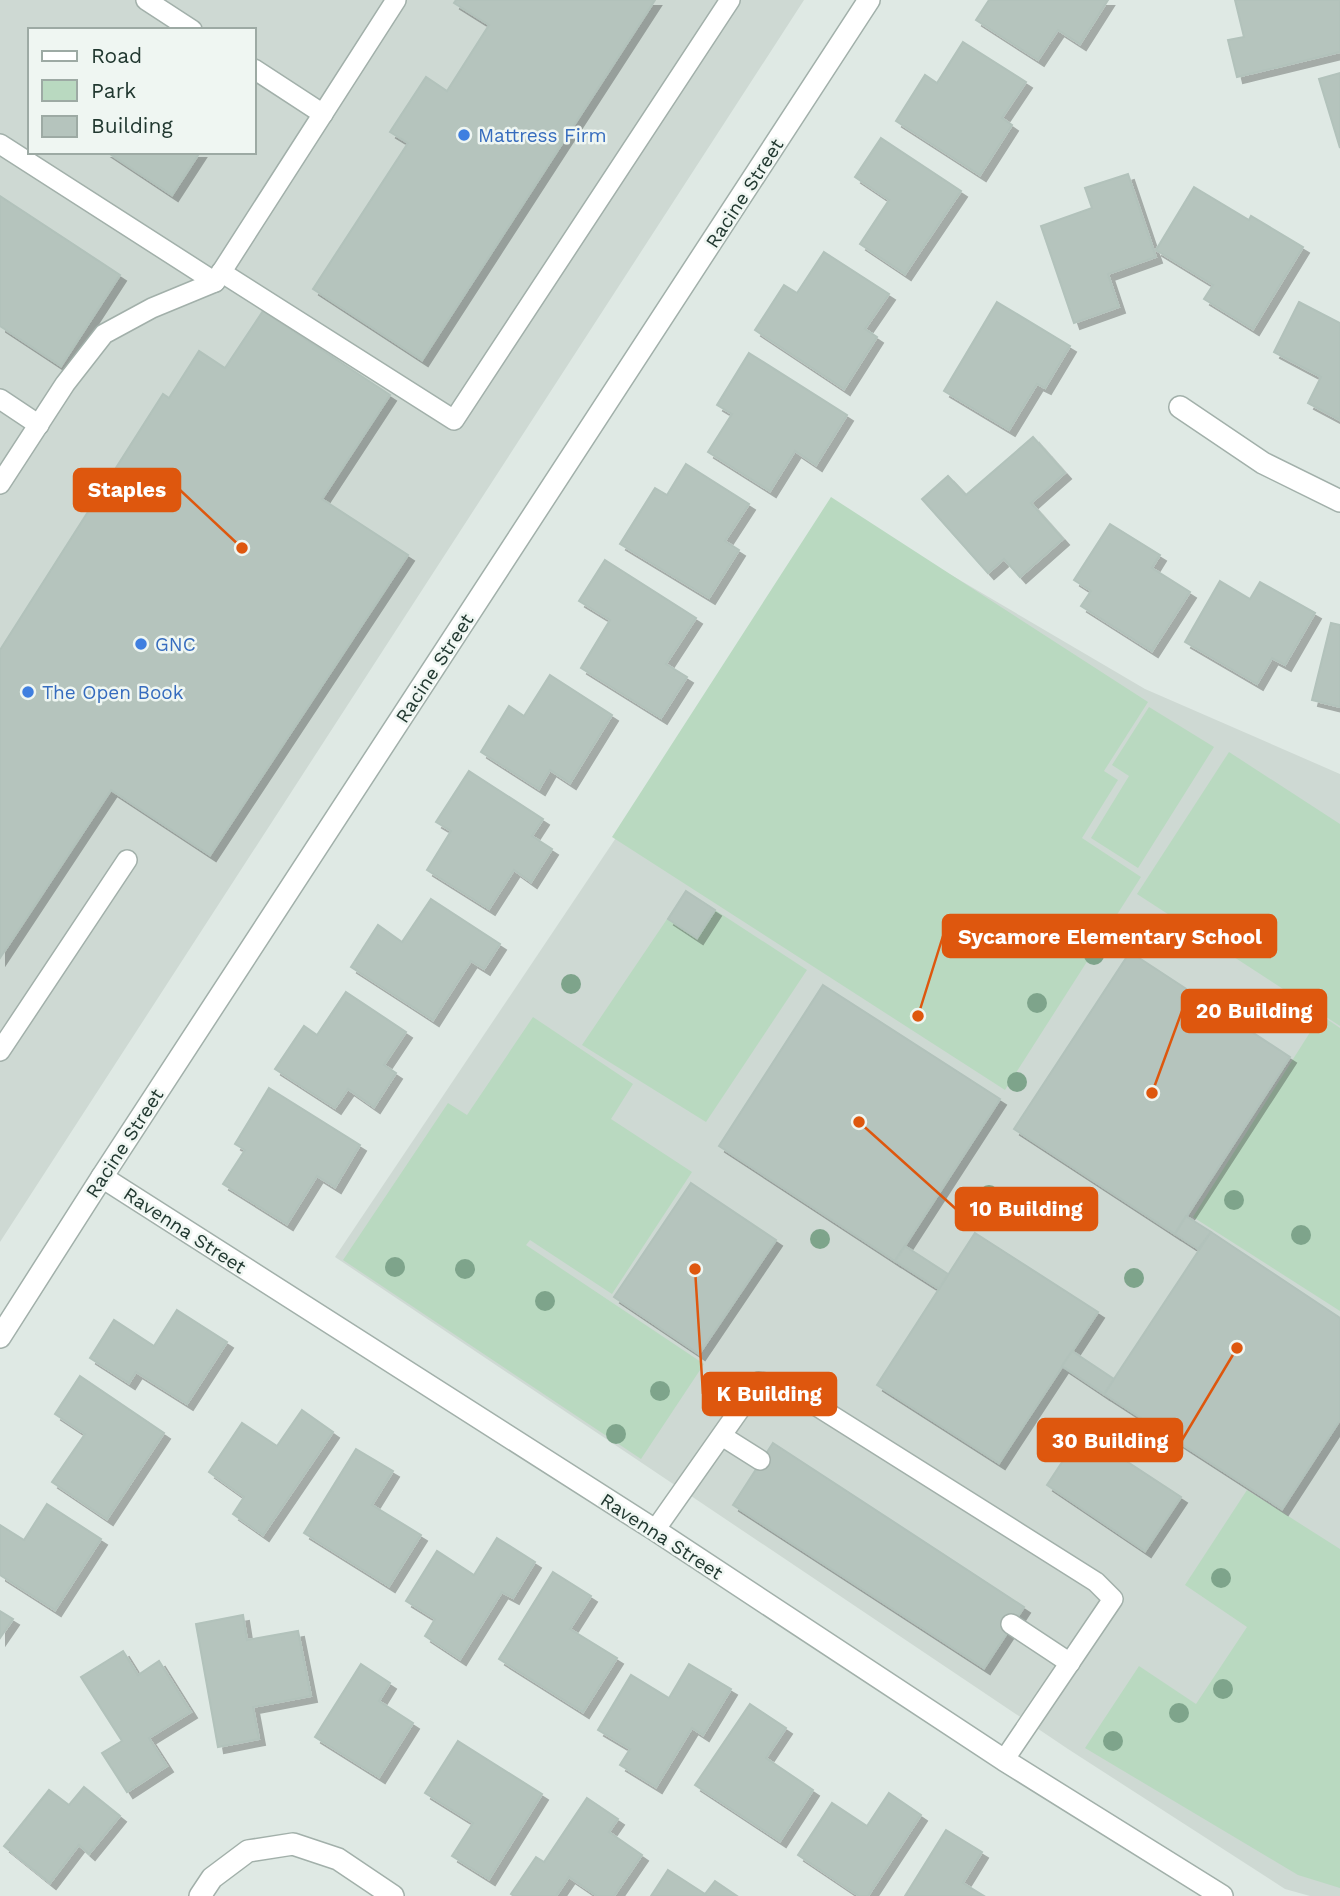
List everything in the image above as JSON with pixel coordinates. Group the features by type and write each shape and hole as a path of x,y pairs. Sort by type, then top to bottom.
{"street":[{"name":"Racine Street","path":"0,1337 869,0"},
{"path":"1180,407 1263,463 1340,501"},
{"name":"Ravenna Street","path":"102,1177 655,1530 1004,1760 1222,1896"},
{"path":"200,1896 212,1878 248,1851 293,1844 338,1859 393,1896"}],"lane":[{"path":"146,0 189,28"},
{"path":"0,484 65,384 104,334 218,277 396,0"},
{"path":"0,144 454,420 730,0"},
{"path":"256,70 323,114"},
{"path":"0,399 39,425"},
{"path":"0,1051 127,860"},
{"path":"655,1530 759,1382 785,1386 1096,1582 1114,1599 1004,1760"},
{"path":"722,1436 760,1460"},
{"path":"1011,1624 1070,1663"}],"shaded area":[{"path":"0,0 804,0 0,1242"},
{"path":"837,508 1145,689 1340,774 1340,1896 1310,1896 1285,1889 1068,1749 335,1257"}],"green space":[{"path":"831,497 1148,702 1104,771 1118,780 1082,838 1141,877 1005,1090 612,837"},
{"path":"1149,707 1214,747 1138,868 1091,838 1129,776 1112,765"},
{"path":"1229,752 1340,824 1340,1026 1137,894"},
{"path":"686,891 807,970 706,1122 582,1045"},
{"path":"1321,1015 1340,1028 1340,1311 1193,1217"},
{"path":"533,1017 633,1084 611,1119 692,1172 612,1294 530,1240 526,1245 704,1364 641,1459 343,1260 448,1103 467,1115"},
{"path":"1247,1490 1340,1549 1340,1888 1298,1875 1085,1748 1139,1666 1196,1704 1247,1627 1185,1585"}],"building":[{"path":"456,0 655,0 422,360 313,289 408,143 390,132 426,77 447,91 489,25 454,3"},
{"path":"989,0 1108,0 1080,44 1058,30 1038,60 976,20"},
{"path":"1235,0 1340,0 1340,52 1237,77 1228,40 1244,37"},
{"path":"963,42 1026,82 1002,118 1012,125 980,175 896,121 925,75 937,83"},
{"path":"1340,73 1340,148 1319,79"},
{"path":"881,138 961,191 905,274 860,244 889,200 855,177"},
{"path":"110,154 199,154 172,195"},
{"path":"1128,174 1156,257 1108,274 1119,307 1074,323 1041,226 1092,208 1085,188"},
{"path":"1194,187 1249,220 1251,216 1303,247 1253,329 1204,299 1213,285 1156,250"},
{"path":"0,196 120,275 61,366 0,326"},
{"path":"824,252 889,294 865,329 877,337 844,389 755,330 784,285 797,293"},
{"path":"997,302 1070,346 1045,388 1037,384 1009,430 944,391"},
{"path":"1299,302 1340,323 1340,420 1308,403 1321,377 1274,352"},
{"path":"263,311 390,395 322,499 408,555 210,855 111,790 0,958 0,650 163,394 169,398 199,351 225,368"},
{"path":"749,353 847,415 816,465 795,451 770,491 708,452 732,414 717,405"},
{"path":"1033,437 1065,473 1031,503 1063,539 1020,577 1004,559 988,573 922,499 948,476 966,495"},
{"path":"686,464 749,504 725,541 739,550 709,598 620,544 655,488 667,495"},
{"path":"1110,524 1160,555 1152,568 1190,592 1152,651 1081,606 1091,591 1074,580"},
{"path":"605,560 696,618 666,664 687,677 661,718 581,668 610,620 579,601"},
{"path":"1220,581 1250,599 1260,582 1315,613 1285,665 1272,658 1257,684 1185,642"},
{"path":"1331,623 1340,625 1340,707 1312,700"},
{"path":"550,675 612,715 570,783 550,770 539,789 481,752 509,706 524,716"},
{"path":"469,771 543,819 532,836 552,849 531,882 514,870 489,909 427,870 451,831 436,822"},
{"path":"686,891 715,910 697,938 668,919"},
{"path":"431,899 500,944 484,969 471,961 433,1020 351,967 378,925 402,942"},
{"path":"1130,952 1290,1057 1175,1234 1014,1129"},
{"path":"823,985 1000,1099 895,1261 719,1146"},
{"path":"346,992 406,1032 384,1065 396,1073 374,1107 348,1089 335,1108 275,1069 304,1026 317,1035"},
{"path":"269,1088 360,1145 335,1187 317,1176 287,1224 223,1184 245,1150 235,1144"},
{"path":"691,1183 776,1240 699,1354 614,1297"},
{"path":"1186,1216 1211,1232 1198,1249 1175,1234"},
{"path":"1211,1232 1340,1318 1340,1420 1282,1509 1104,1394"},
{"path":"975,1233 1098,1312 999,1463 877,1385"},
{"path":"905,1246 948,1274 939,1289 895,1261"},
{"path":"177,1310 227,1342 187,1404 136,1372 129,1383 90,1358 114,1320 154,1346"},
{"path":"1072,1351 1114,1379 1104,1394 1062,1366"},
{"path":"80,1376 164,1433 107,1519 52,1482 85,1434 55,1414"},
{"path":"302,1410 333,1432 263,1535 233,1514 244,1497 209,1472 242,1423 277,1446"},
{"path":"1082,1432 1181,1497 1145,1551 1047,1485"},
{"path":"773,1443 1024,1607 984,1668 733,1505"},
{"path":"356,1449 393,1471 372,1505 421,1535 389,1586 304,1533"},
{"path":"47,1504 101,1539 55,1610 0,1575 0,1525 24,1540"},
{"path":"497,1538 535,1562 513,1598 502,1592 460,1659 425,1636 435,1619 406,1601 437,1551 474,1575"},
{"path":"553,1572 591,1596 570,1629 617,1658 583,1712 499,1659"},
{"path":"0,1611 13,1619 0,1638"},
{"path":"243,1615 247,1640 298,1631 311,1696 253,1707 259,1739 218,1747 196,1624"},
{"path":"123,1651 138,1675 159,1661 191,1712 149,1738 167,1766 127,1792 102,1753 122,1741 81,1677"},
{"path":"361,1664 390,1683 379,1701 413,1723 379,1777 315,1737"},
{"path":"689,1664 731,1689 703,1735 692,1728 656,1787 620,1765 630,1749 598,1730 631,1675 669,1698"},
{"path":"750,1704 786,1728 766,1758 813,1790 780,1841 695,1785"},
{"path":"458,1741 542,1794 489,1879 452,1856 473,1823 425,1793"},
{"path":"84,1787 120,1816 89,1854 79,1845 50,1883 4,1846 49,1790 69,1805"},
{"path":"889,1793 921,1815 868,1896 859,1896 798,1855 832,1803 867,1826"},
{"path":"587,1798 618,1819 609,1832 642,1855 614,1896 597,1896 569,1877 556,1896 511,1894 536,1857 544,1862"},
{"path":"946,1830 982,1852 963,1883 984,1896 905,1896"},
{"path":"668,1870 705,1894 715,1881 737,1896 651,1896"}],"place":[{"name":"Mattress Firm","path":"464,135"},
{"name":"Staples","path":"242,548"},
{"name":"GNC","path":"141,644"},
{"name":"The Open Book","path":"28,692"},
{"name":"Sycamore Elementary School","path":"918,1016"},
{"name":"20 Building","path":"1152,1093"},
{"name":"10 Building","path":"859,1122"},
{"name":"K Building","path":"695,1269"},
{"name":"30 Building","path":"1237,1348"}]}
